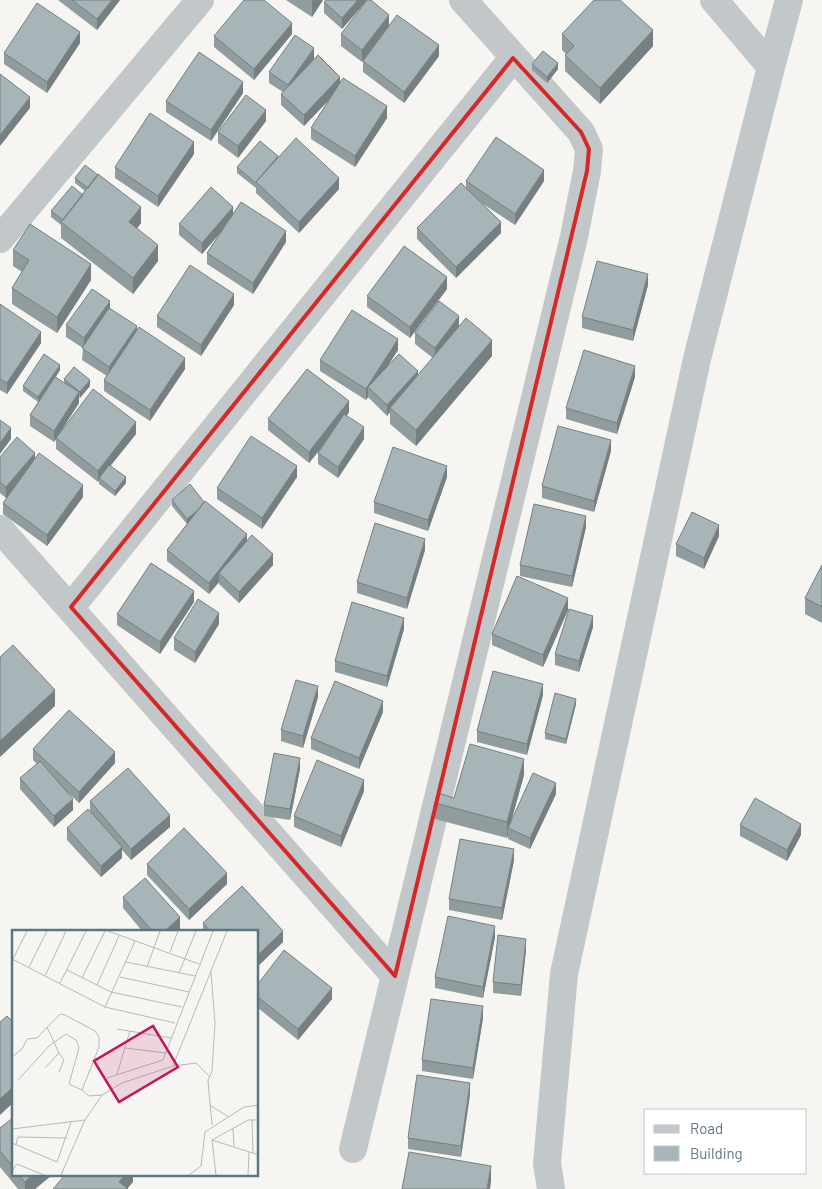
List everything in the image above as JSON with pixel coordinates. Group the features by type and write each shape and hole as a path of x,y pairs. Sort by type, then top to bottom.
{"street":[{"path":"0,239 200,0"},
{"path":"352,1149 571,247 587,171 589,149 581,132 463,0"},
{"path":"714,0 771,67"},
{"path":"551,1189 547,1163 564,974 696,359 788,0"},
{"path":"71,607 514,58"},
{"path":"0,529 71,607 395,976"}],"highlighted area":[{"path":"513,58 581,132 589,149 587,171 395,976 71,607"}],"building":[{"path":"72,0 112,0 97,19"},
{"path":"244,0 264,0 292,23 254,69 214,36"},
{"path":"326,0 358,0 342,18 324,2"},
{"path":"367,0 371,0 389,15 362,50 341,34"},
{"path":"594,0 620,0 653,30 600,88 565,55 574,46 562,34"},
{"path":"37,3 80,32 47,82 4,53"},
{"path":"397,15 439,45 404,92 363,61"},
{"path":"295,35 314,48 288,85 269,72"},
{"path":"543,51 558,63 547,77 532,64"},
{"path":"199,52 243,82 211,130 166,101"},
{"path":"318,55 340,77 304,115 281,94"},
{"path":"0,74 30,97 0,135"},
{"path":"343,78 387,106 355,156 311,128"},
{"path":"246,95 266,110 238,146 218,132"},
{"path":"150,113 194,142 158,196 115,167"},
{"path":"496,137 544,170 515,214 466,181"},
{"path":"296,138 339,178 299,222 256,182"},
{"path":"260,141 278,156 256,183 237,167"},
{"path":"85,165 98,175 88,188 75,178"},
{"path":"98,174 141,207 129,222 158,245 133,278 61,222"},
{"path":"461,183 501,222 456,267 417,228"},
{"path":"72,186 83,195 63,220 51,211"},
{"path":"211,187 233,207 202,243 179,224"},
{"path":"241,202 286,231 253,283 207,253"},
{"path":"30,224 91,264 57,317 12,288 29,260 13,250"},
{"path":"404,246 447,277 410,327 367,296"},
{"path":"597,261 648,274 633,330 582,317"},
{"path":"190,265 234,294 201,345 157,316"},
{"path":"92,289 110,301 84,338 66,325"},
{"path":"439,301 459,316 435,348 415,333"},
{"path":"0,304 41,332 7,383 0,379"},
{"path":"109,308 137,326 109,367 82,348"},
{"path":"352,310 398,339 366,389 320,360"},
{"path":"466,318 492,340 416,430 390,408"},
{"path":"139,327 185,358 150,410 104,380"},
{"path":"584,350 635,366 617,423 566,408"},
{"path":"44,354 60,365 38,397 23,386"},
{"path":"399,354 418,371 387,405 368,387"},
{"path":"74,367 90,380 80,392 64,379"},
{"path":"307,369 349,401 309,452 268,419"},
{"path":"55,377 79,392 54,431 30,415"},
{"path":"93,389 136,422 98,471 56,438"},
{"path":"344,414 364,427 338,467 318,453"},
{"path":"0,420 11,428 0,443"},
{"path":"558,426 611,440 594,501 542,486"},
{"path":"251,436 297,466 262,518 217,488"},
{"path":"17,437 35,453 6,487 0,482 0,457"},
{"path":"393,447 447,466 428,520 374,502"},
{"path":"39,453 83,485 47,535 3,503"},
{"path":"109,465 126,477 115,491 99,478"},
{"path":"190,484 204,502 187,519 172,500"},
{"path":"205,501 247,534 209,583 167,550"},
{"path":"534,504 586,516 572,576 520,565"},
{"path":"692,512 719,525 704,558 676,544"},
{"path":"375,523 425,539 407,598 357,582"},
{"path":"252,535 273,554 239,592 219,573"},
{"path":"151,563 194,591 160,642 117,614"},
{"path":"822,565 822,607 805,598"},
{"path":"517,576 568,598 543,655 492,634"},
{"path":"198,599 219,613 195,652 174,638"},
{"path":"352,602 404,618 387,676 335,661"},
{"path":"569,609 593,616 579,661 555,654"},
{"path":"13,645 55,690 0,741 0,657"},
{"path":"493,671 543,684 527,744 477,731"},
{"path":"296,680 318,686 303,736 281,730"},
{"path":"335,681 383,701 359,758 311,738"},
{"path":"555,693 576,699 566,739 545,733"},
{"path":"69,710 115,752 79,792 33,749"},
{"path":"470,744 524,759 507,822 435,803 438,793 454,798"},
{"path":"274,753 300,758 290,809 264,805"},
{"path":"317,760 364,780 341,836 294,816"},
{"path":"40,761 73,799 54,816 20,778"},
{"path":"128,768 170,815 131,849 90,801"},
{"path":"533,773 556,783 530,838 508,828"},
{"path":"755,798 801,824 787,850 740,825"},
{"path":"88,809 122,847 101,866 67,828"},
{"path":"184,828 227,873 189,909 147,864"},
{"path":"460,839 514,849 502,908 449,899"},
{"path":"145,878 180,917 166,930 151,930 123,897"},
{"path":"242,886 283,931 259,954 259,930 209,930 203,923"},
{"path":"448,916 495,926 483,987 435,977"},
{"path":"498,935 526,939 521,985 493,982"},
{"path":"284,950 332,988 298,1029 259,998 259,983"},
{"path":"431,999 483,1006 473,1068 422,1060"},
{"path":"7,1016 12,1021 12,1088 0,1099 0,1022"},
{"path":"417,1075 470,1083 461,1146 408,1138"},
{"path":"12,1119 12,1166 0,1151 0,1128"},
{"path":"409,1152 491,1166 487,1189 402,1189"},
{"path":"20,1176 31,1176 25,1182"},
{"path":"64,1176 124,1176 119,1182 128,1189 53,1189"}]}
